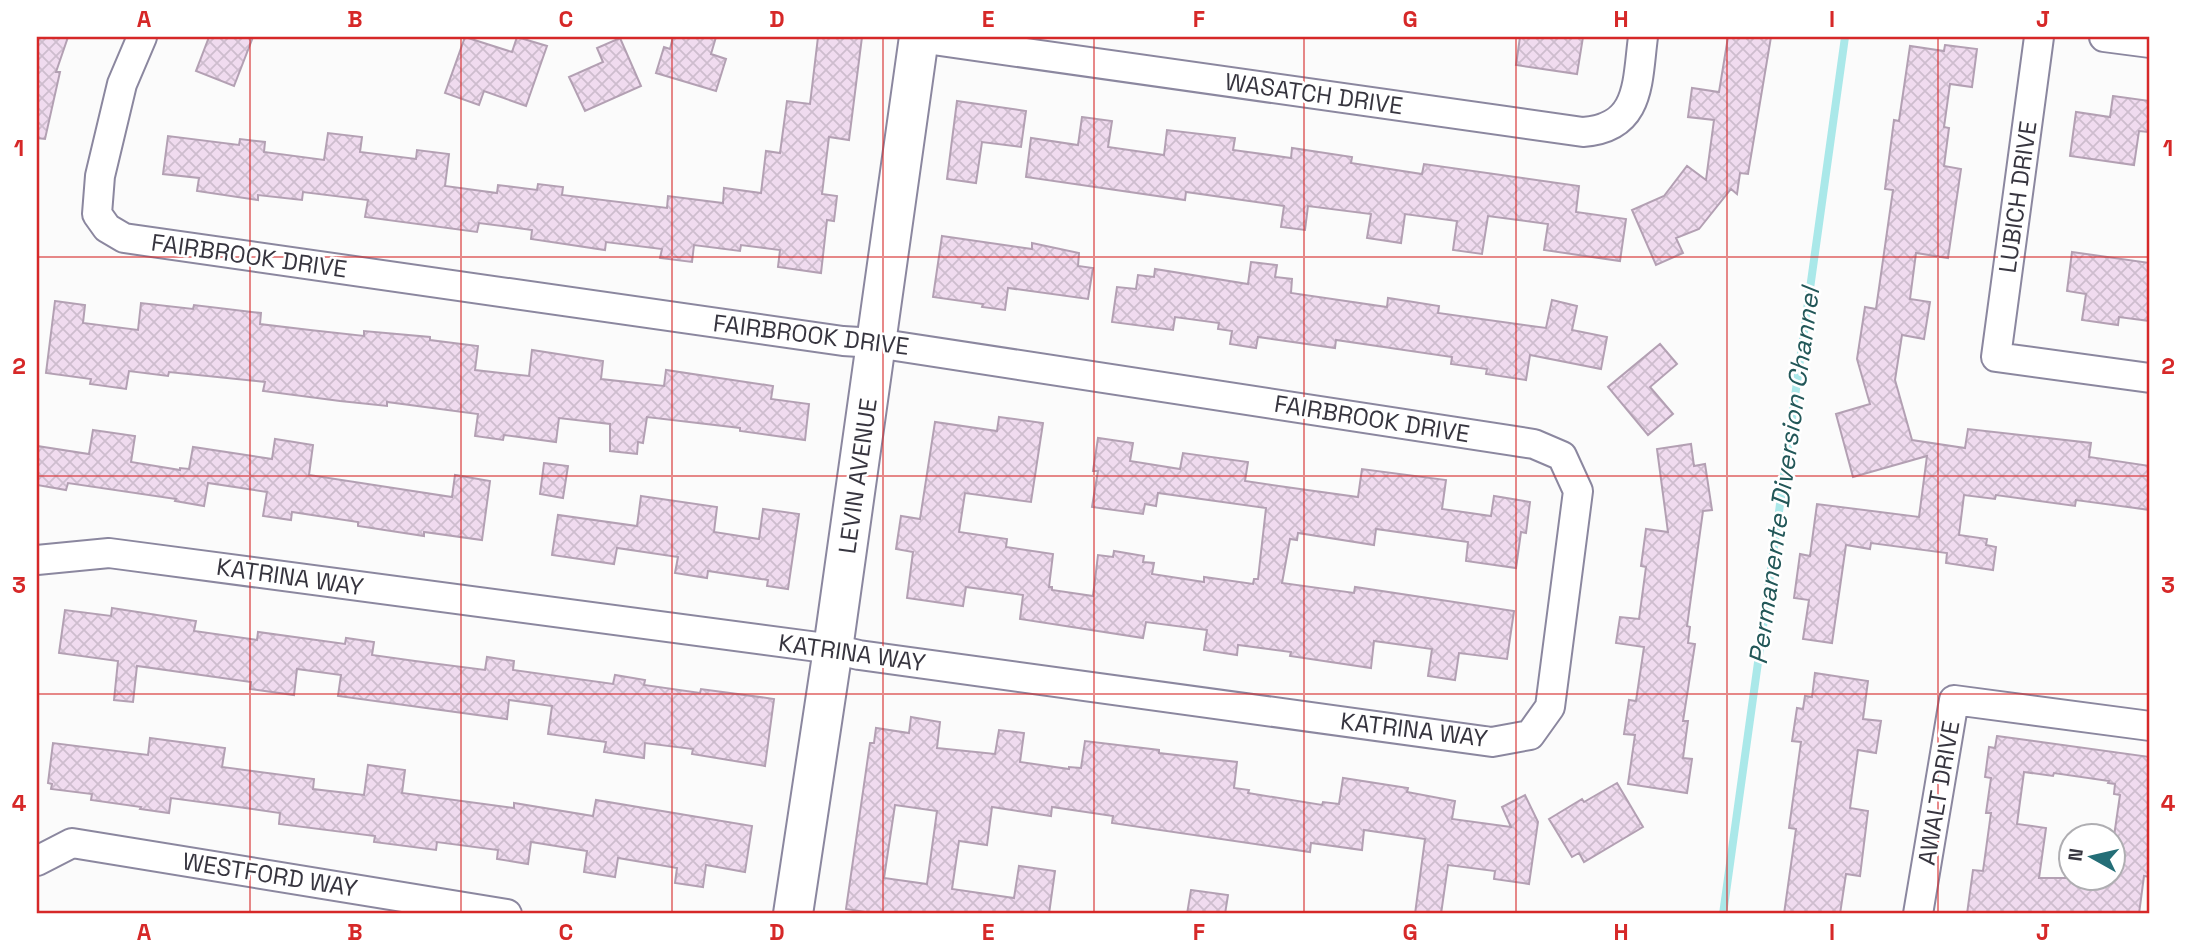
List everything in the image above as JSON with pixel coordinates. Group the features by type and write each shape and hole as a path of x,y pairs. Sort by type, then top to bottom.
{"street":[{"name":"FAIRBROOK DRIVE","path":"142,37 122,84 100,176 97,214 107,228 124,238 843,341 876,343 1534,444 1562,456 1578,491 1564,604"},
{"name":"WASATCH DRIVE","path":"919,38 1583,132 1598,131 1611,126 1624,115 1633,102 1643,37"},
{"name":"LUBICH DRIVE","path":"2039,37 1996,357 2150,378"},
{"path":"2104,37 2150,43"},
{"name":"LEVIN AVENUE","path":"793,914 919,38"},
{"name":"KATRINA WAY","path":"37,560 109,553 833,649 859,655 1492,742 1530,735 1550,707 1564,604"},
{"name":"AWALT DRIVE","path":"1919,914 1954,700 2150,726"},
{"name":"WESTFORD WAY","path":"37,861 72,843 507,914"}],"building":[{"path":"37,37 68,37 56,72 60,72 45,139 37,138"},
{"path":"209,37 253,37 234,86 196,71"},
{"path":"465,37 512,52 517,37 547,46 526,106 484,91 479,105 445,93"},
{"path":"673,37 716,37 711,54 726,59 716,91 656,73 664,47 670,49"},
{"path":"818,37 862,37 849,140 829,137 822,194 837,196 834,221 827,220 821,273 778,267 780,250 741,245 740,251 694,245 692,262 660,258 662,249 606,242 605,250 531,239 532,230 479,223 477,232 365,217 368,200 303,192 302,200 258,195 258,200 197,191 199,178 163,174 168,136 239,145 240,139 265,142 264,152 324,160 328,133 362,137 360,152 416,159 417,150 449,154 445,186 497,193 498,185 537,190 538,184 563,187 562,195 667,208 668,196 723,203 724,188 761,193 766,151 780,153 787,101 810,104"},
{"path":"1520,37 1583,37 1577,74 1516,65"},
{"path":"1728,37 1771,37 1748,174 1740,173 1737,194 1731,189 1699,229 1676,238 1683,253 1656,265 1632,210 1664,196 1687,166 1706,180 1714,120 1688,117 1692,88 1719,92"},
{"path":"620,38 641,86 585,111 569,77 603,62 597,48"},
{"path":"1945,45 1977,49 1972,87 1950,84 1944,127 1949,128 1944,166 1961,169 1948,258 1916,253 1910,299 1930,302 1924,339 1902,335 1895,380 1912,440 1965,448 1968,429 2091,443 2089,457 2150,466 2150,510 2076,500 2075,506 1996,495 1995,499 1964,495 1959,535 1987,539 1986,545 1996,547 1993,570 1946,563 1947,553 1871,543 1870,549 1846,545 1832,643 1803,639 1809,600 1794,598 1800,554 1810,556 1817,504 1919,517 1927,456 1853,477 1836,414 1870,404 1857,359 1865,307 1876,309 1893,190 1885,189 1894,120 1899,121 1910,46 1944,51"},
{"path":"2113,96 2150,101 2148,132 2139,131 2134,165 2070,156 2076,112 2110,117"},
{"path":"957,101 1026,111 1021,147 982,142 976,183 947,179"},
{"path":"1082,117 1112,121 1108,147 1164,155 1167,130 1235,138 1233,150 1291,158 1292,148 1352,157 1351,163 1422,174 1424,164 1579,186 1576,212 1626,219 1620,261 1544,250 1548,224 1488,216 1482,254 1453,250 1457,221 1405,214 1401,243 1367,238 1371,214 1308,206 1305,230 1281,227 1284,206 1186,192 1185,200 1026,177 1031,138 1078,145"},
{"path":"942,236 1032,249 1032,243 1079,253 1078,266 1093,268 1088,299 1008,288 1005,310 933,297"},
{"path":"2072,252 2150,263 2150,321 2119,317 2118,325 2082,320 2086,294 2067,291"},
{"path":"1251,262 1277,265 1275,277 1292,279 1291,293 1387,307 1388,298 1439,306 1438,313 1546,328 1552,300 1577,306 1572,330 1607,337 1601,369 1530,355 1526,380 1486,374 1487,369 1451,364 1452,357 1336,340 1335,348 1258,337 1256,348 1230,344 1232,331 1218,329 1219,323 1175,317 1173,330 1112,322 1117,287 1136,289 1138,275 1154,277 1155,269 1248,284"},
{"path":"55,301 85,305 83,323 138,330 141,303 193,309 194,305 261,313 260,324 310,330 364,336 364,331 430,337 430,340 478,346 475,370 529,376 532,350 603,361 601,379 664,386 666,370 773,386 771,399 809,404 805,440 740,431 740,428 647,417 643,443 638,442 637,454 610,451 610,424 559,418 556,442 504,435 503,440 475,436 478,414 387,402 387,406 263,391 265,382 169,372 168,376 129,371 126,389 90,384 91,379 46,373"},
{"path":"1660,344 1677,364 1650,387 1673,414 1648,435 1608,387"},
{"path":"999,417 1043,423 1031,502 965,493 959,532 1007,539 1006,547 1053,554 1049,587 1052,587 1052,590 1093,596 1098,555 1113,557 1114,551 1144,556 1143,562 1154,563 1152,574 1204,582 1204,577 1253,584 1254,579 1258,579 1266,508 1158,493 1156,506 1145,504 1143,514 1092,507 1098,471 1093,471 1098,438 1133,443 1130,461 1180,469 1183,453 1248,462 1245,481 1358,497 1362,469 1446,480 1442,509 1491,516 1494,496 1530,502 1526,533 1521,532 1516,568 1466,561 1468,542 1376,529 1374,545 1298,533 1297,540 1290,539 1282,583 1354,593 1355,587 1514,611 1507,659 1459,653 1455,680 1428,676 1432,649 1374,641 1371,668 1290,656 1291,652 1238,645 1237,655 1204,650 1207,630 1146,622 1143,638 1020,619 1023,595 966,587 963,606 907,598 913,552 896,549 901,516 920,519 935,422 997,431"},
{"path":"93,430 135,436 131,462 180,470 189,469 193,447 272,459 275,439 313,445 309,475 452,497 455,475 490,481 482,540 424,532 424,536 292,512 291,520 263,516 267,492 208,483 204,506 175,501 176,499 68,483 66,490 37,485 37,446 89,454"},
{"path":"1691,444 1694,466 1705,464 1712,510 1703,511 1687,626 1690,627 1688,643 1695,644 1683,721 1688,721 1683,758 1692,759 1687,793 1628,784 1635,735 1624,734 1629,700 1636,701 1644,647 1616,643 1620,617 1639,619 1646,567 1641,566 1646,529 1668,532 1657,449"},
{"path":"544,463 568,466 563,498 540,494"},
{"path":"641,496 717,507 714,532 759,539 763,509 799,514 788,589 767,586 768,580 708,571 707,578 675,573 678,557 617,548 614,564 552,555 558,515 637,526"},
{"path":"112,608 196,621 194,631 257,640 258,632 345,644 346,638 374,642 372,655 485,670 487,657 514,661 513,670 613,684 615,675 645,680 644,685 700,693 701,689 774,699 765,766 692,754 693,749 645,743 644,758 604,752 606,742 548,734 552,706 509,700 507,719 338,696 341,675 297,669 294,695 250,689 251,682 137,666 133,702 114,700 118,661 59,653 65,610 111,616"},
{"path":"1815,673 1868,681 1863,719 1881,721 1876,753 1858,750 1850,808 1868,811 1860,876 1846,874 1840,914 1784,914 1796,829 1789,828 1801,742 1792,741 1797,708 1803,709 1805,696 1812,697"},
{"path":"911,717 940,722 937,748 995,754 999,730 1024,733 1020,762 1069,769 1081,768 1085,741 1237,762 1234,788 1249,790 1248,793 1322,805 1323,802 1339,804 1343,778 1408,788 1407,792 1455,801 1452,819 1511,827 1502,807 1525,795 1538,822 1529,884 1494,879 1495,871 1448,865 1441,914 1415,914 1425,839 1364,830 1362,850 1311,843 1310,852 1112,823 1113,816 1052,807 1051,816 992,807 987,845 959,841 952,889 1014,898 1019,866 1055,871 1049,914 866,914 846,909 870,743 874,743 876,728 909,733","holes":["895,805 937,811 927,884 884,878"]},
{"path":"1997,736 2150,757 2150,877 2144,876 2139,914 1967,914 1973,870 1983,871 1991,813 1986,813 1991,778 1985,777 1989,747 1995,748"},
{"path":"150,738 225,748 222,767 314,779 313,789 364,795 368,765 405,770 402,793 514,808 514,803 593,816 596,800 752,826 745,872 706,865 703,887 675,883 677,868 618,858 615,877 584,872 587,851 531,842 528,864 497,859 498,850 437,842 436,850 374,842 375,836 279,824 280,813 238,807 171,798 169,813 140,809 141,807 91,800 92,794 51,789 52,784 48,783 53,743 148,755"},
{"path":"1617,783 1643,827 1584,862 1579,853 1572,857 1549,819 1582,799 1584,802"},
{"path":"1191,890 1228,895 1225,914 1187,914"}],"waterway":[{"name":"Permanente Diversion Channel","path":"1723,914 1845,37"}]}
